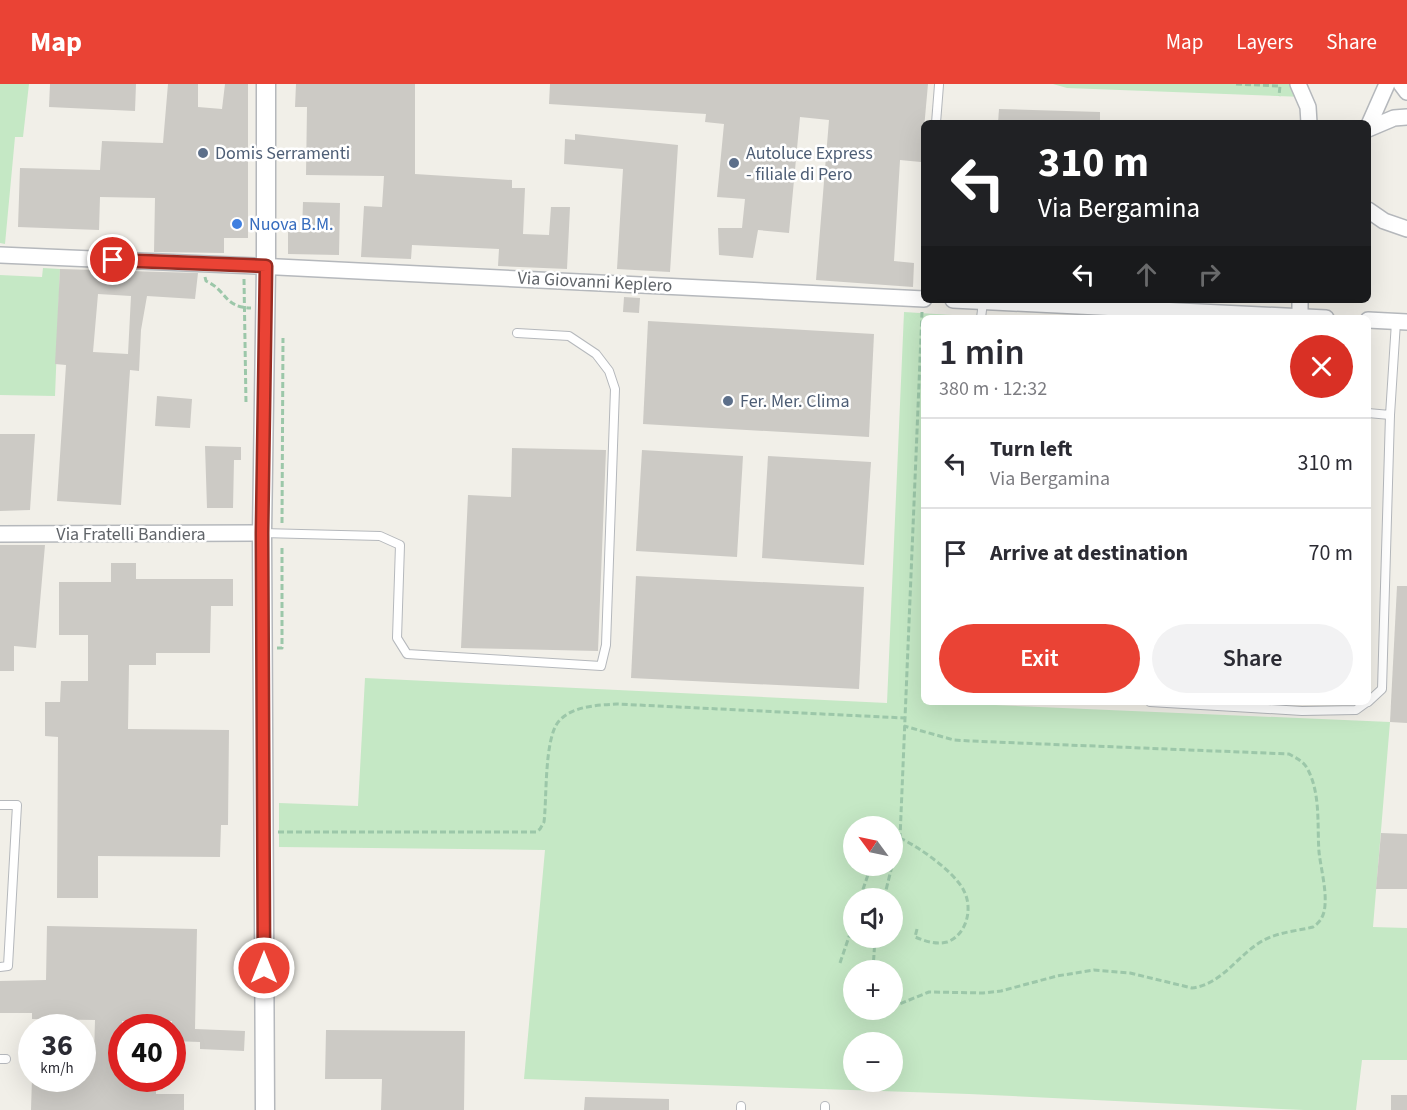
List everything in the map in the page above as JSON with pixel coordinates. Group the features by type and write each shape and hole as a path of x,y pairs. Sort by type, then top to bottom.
{"street":[{"path":"265,1110 262,533 266,84"},
{"path":"1298,84 1308,107 1309,120"},
{"path":"1371,121 1387,84"},
{"path":"1401,84 1407,92"},
{"path":"1371,127 1394,118 1407,117"},
{"path":"1371,212 1384,221 1407,229"},
{"name":"Via Giovanni Keplero","path":"0,255 921,298"},
{"path":"1000,303 1198,315"},
{"path":"1371,320 1401,322"},
{"name":"Via Fratelli Bandiera","path":"0,534 262,533"}],"lane":[{"path":"936,120 939,85"},
{"path":"1371,699 1382,688 1390,415 1401,322"},
{"path":"262,533 380,536 400,545 397,638 407,654 601,666 606,645 615,389 609,371 596,354 569,336 517,333"},
{"path":"1371,413 1390,415"},
{"path":"1201,705 1302,711 1356,710 1364,705"},
{"path":"0,805 17,805 8,966 0,966"}],"path":[{"path":"1236,84 1280,86 1279,96"},
{"path":"242,265 246,411"},
{"path":"901,816 921,337"},
{"path":"264,831 302,833 536,832 540,830 544,822 550,744 554,728 565,716 600,705 905,718"},
{"path":"903,1002 928,992 1001,991 1057,976 1094,970 1130,973 1192,988 1200,987 1219,977 1265,940 1318,924 1322,920 1325,904 1312,778 1304,763 1289,754 954,740 904,726"},
{"path":"903,840 924,852 959,883 964,890 969,908 968,918 959,934 946,942 927,941 915,937 917,929"},
{"path":"840,963 845,948"}],"green space":[{"path":"0,84 29,84 23,137 15,137 5,244 0,243"},
{"path":"1053,84 1298,84 1304,97 1067,88"},
{"path":"43,268 60,269 55,396 0,395 0,275 42,277"},
{"path":"904,312 952,315 921,315 921,705 994,705 1390,722 1373,927 1407,928 1407,1060 1362,1060 1356,1110 1304,1110 903,1092 903,1032 843,1032 843,1090 524,1079 545,850 279,847 279,803 358,806 365,678 887,703"}],"building":[{"path":"50,84 136,84 135,111 49,107"},
{"path":"168,84 198,84 198,107 222,109 225,84 248,84 248,238 224,238 224,253 154,252 155,198 100,197 99,230 18,227 20,168 100,170 102,141 163,143"},
{"path":"296,84 415,84 415,174 512,180 512,188 525,188 523,234 549,235 551,207 570,207 567,269 498,266 499,249 412,245 411,259 361,257 364,206 382,207 384,176 306,175 307,107 295,107"},
{"path":"550,84 928,84 925,120 921,120 921,162 900,160 894,261 914,263 913,287 816,280 829,120 800,117 789,233 758,230 753,258 719,255 718,228 742,228 745,199 717,197 724,124 705,122 706,114 549,104"},
{"path":"999,109 1100,112 1100,120 998,120"},
{"path":"575,134 678,145 670,272 617,269 623,169 564,164 565,139 575,140"},
{"path":"303,202 340,203 339,255 288,254 288,232 302,232"},
{"path":"60,269 198,273 195,299 147,296 141,330 139,371 130,370 121,505 57,501 66,365 55,364","holes":["98,294 131,296 128,354 93,352"]},
{"path":"624,297 640,298 639,313 623,312"},
{"path":"648,321 874,334 869,437 643,424"},
{"path":"157,396 192,399 190,428 155,426"},
{"path":"0,434 35,434 30,510 0,511"},
{"path":"205,446 241,447 241,460 234,460 233,508 207,508"},
{"path":"512,448 606,450 598,651 461,648 468,495 511,497"},
{"path":"642,450 743,456 737,557 636,551"},
{"path":"768,456 871,462 864,565 762,558"},
{"path":"0,545 45,545 36,648 14,646 14,671 0,671"},
{"path":"111,563 136,563 136,579 233,579 233,606 211,606 210,653 156,653 156,665 129,665 128,729 229,730 228,825 221,825 220,857 98,856 98,898 57,898 58,737 45,736 45,702 60,702 61,681 88,681 88,635 59,635 59,582 111,582"},
{"path":"636,576 864,587 859,689 631,678"},
{"path":"1397,586 1407,586 1407,723 1390,722"},
{"path":"1381,833 1407,834 1407,889 1376,889"},
{"path":"47,926 197,929 195,1029 245,1031 244,1051 200,1049 200,1042 186,1042 186,1014 108,1014 108,1092 184,1094 184,1110 31,1110 32,1092 96,1092 96,1014 0,1013 0,981 46,980"},
{"path":"326,1030 465,1031 464,1110 381,1110 382,1079 325,1079"},
{"path":"1391,1095 1407,1095 1407,1110 1391,1110"},
{"path":"585,1097 669,1099 669,1110 584,1110"}],"place":[{"name":"Domis Serramenti","path":"203,153"},
{"name":"Autoluce Express - filiale di Pero","path":"734,163"},
{"name":"Nuova B.M.","path":"237,224"},
{"name":"Fer. Mer. Clima","path":"728,401"}],"route":[{"path":"113,260 266,266 262,533 264,968"}]}
